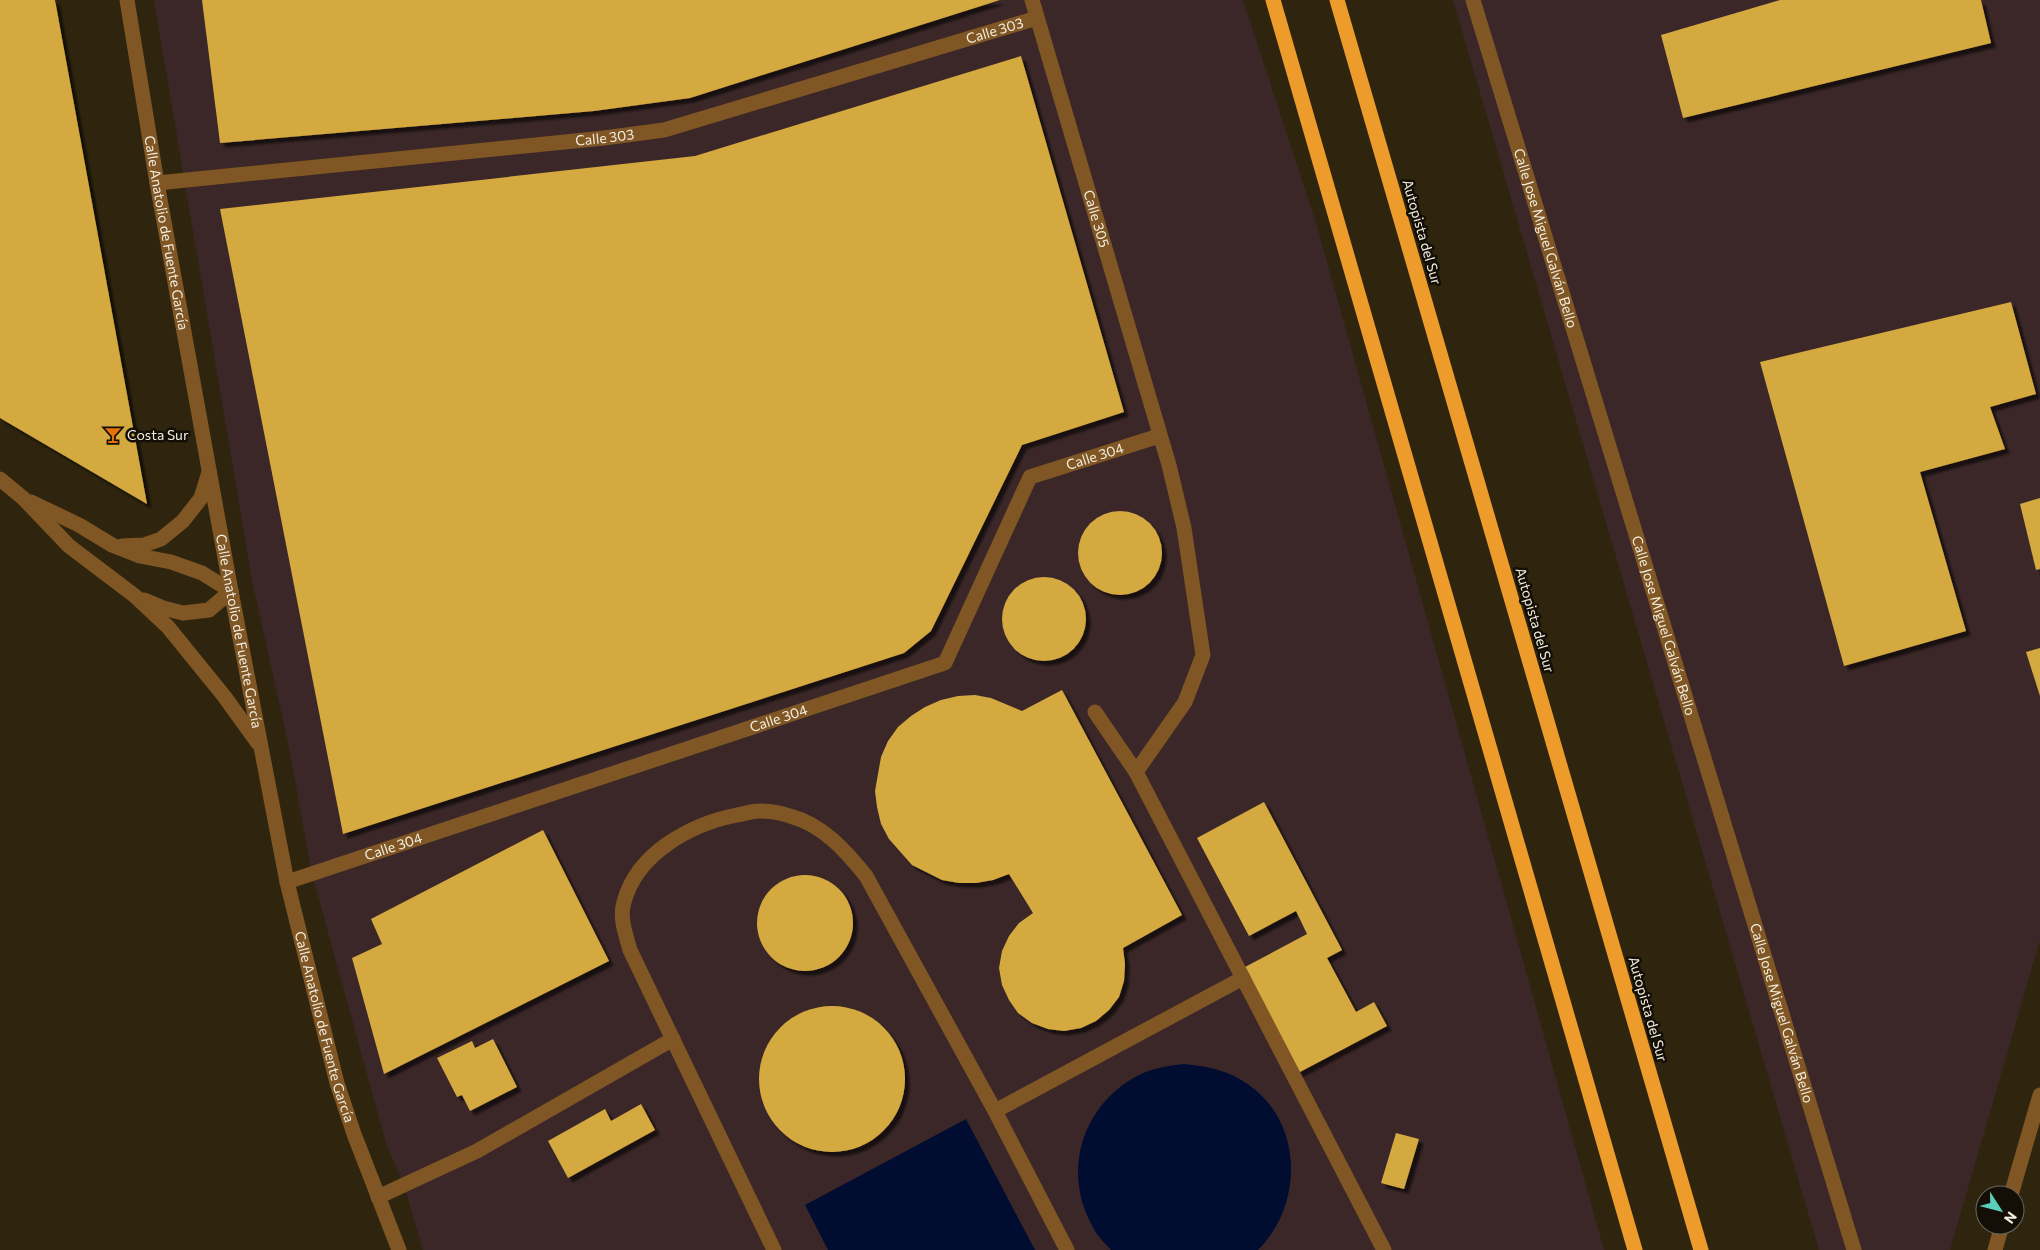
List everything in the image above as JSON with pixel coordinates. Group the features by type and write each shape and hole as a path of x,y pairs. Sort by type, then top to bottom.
{"highway":[{"path":"1273,0 1635,1250"},
{"name":"Autopista del Sur","path":"1338,0 1702,1250"}],"street":[{"name":"Calle Anatolio de Fuente García","path":"127,0 157,183 231,591 288,882 337,1084 399,1250"},
{"name":"Calle 305","path":"1032,0 1169,465 1184,528 1203,655 1185,702 1136,772"},
{"name":"Calle Jose Miguel Galván Bello","path":"1473,0 1854,1250"},
{"name":"Calle 303","path":"157,183 604,138 664,130 1037,18"},
{"name":"Calle 304","path":"288,882 945,663 1030,477 1159,436"},
{"path":"116,546 144,545 161,539 184,521 200,498 210,471"},
{"path":"0,479 23,498 69,546 135,596 168,626 224,696 262,748"},
{"path":"23,498 79,525 116,546 140,556 171,562 202,573 231,591 209,610 183,613 163,608 135,596"},
{"path":"1095,712 1136,772 1384,1250"},
{"path":"774,1250 630,950 623,927 623,903 636,876 658,850 688,832 723,818 759,811 790,816 818,828 842,847 866,876 995,1111 1067,1250"},
{"path":"995,1111 1243,978"},
{"path":"378,1197 477,1151 673,1039"},
{"path":"2016,1185 2033,1148 2040,1095"},
{"path":"1994,1248 1999,1235"}],"shaded area":[{"path":"154,0 1243,0 1316,223 1604,1250 423,1250 404,1185 386,1143 312,874 289,748 252,580"},
{"path":"1453,0 2040,0 2040,940 1950,1250 1819,1250"}],"water":[{"path":"1184,1064 1218,1070 1242,1080 1267,1101 1280,1121 1288,1142 1291,1165 1289,1188 1283,1211 1273,1232 1258,1250 1111,1250 1096,1232 1084,1208 1079,1186 1078,1164 1082,1143 1090,1123 1102,1105 1118,1089 1143,1073 1154,1069"},
{"path":"966,1119 1035,1250 828,1250 805,1205"}],"building":[{"path":"0,0 55,0 147,504 0,418"},
{"path":"202,0 1000,0 690,98 594,111 220,143"},
{"path":"1780,0 1981,0 1991,43 1683,118 1661,35"},
{"path":"1021,56 1124,412 1022,445 931,631 904,653 343,834 220,209 695,156"},
{"path":"2011,302 2036,394 1990,407 2005,449 1920,472 1966,631 1844,666 1760,362"},
{"path":"2040,498 2040,569 2036,570 2020,504"},
{"path":"1120,511 1136,514 1150,523 1159,537 1162,553 1159,569 1150,583 1136,592 1120,595 1104,592 1090,583 1081,569 1078,553 1081,537 1090,523 1104,514"},
{"path":"1044,577 1060,580 1074,589 1083,603 1086,619 1083,635 1074,649 1060,658 1044,661 1028,658 1014,649 1005,635 1002,619 1005,603 1014,589 1028,580"},
{"path":"2040,648 2040,696 2026,652"},
{"path":"1062,690 1182,915 1123,948 1125,964 1124,981 1119,997 1109,1010 1096,1021 1081,1028 1064,1031 1048,1029 1032,1023 1018,1013 1002,985 999,968 1002,951 1009,936 1019,923 1033,913 1009,874 993,880 959,883 942,880 912,865 889,839 881,824 875,791 881,757 888,741 898,727 925,707 941,700 975,695 991,698 1022,711"},
{"path":"1264,802 1342,950 1327,958 1356,1012 1374,1002 1387,1026 1298,1073 1245,967 1307,934 1296,911 1249,936 1197,838"},
{"path":"543,830 609,961 384,1074 352,958 382,944 371,919"},
{"path":"805,875 823,879 839,889 849,905 853,923 849,941 839,957 823,967 805,971 787,967 771,957 761,941 757,923 761,905 771,889 787,879"},
{"path":"832,1006 860,1012 884,1027 899,1051 905,1079 899,1107 884,1131 860,1146 832,1152 804,1146 780,1131 765,1107 759,1079 765,1051 780,1027 804,1012"},
{"path":"493,1039 517,1087 470,1111 462,1095 457,1097 437,1058 472,1041 475,1048"},
{"path":"641,1104 655,1130 568,1178 548,1141 605,1109 611,1121"},
{"path":"1396,1133 1419,1139 1404,1189 1381,1183"}],"place":[{"name":"Costa Sur","path":"113,435"}]}
